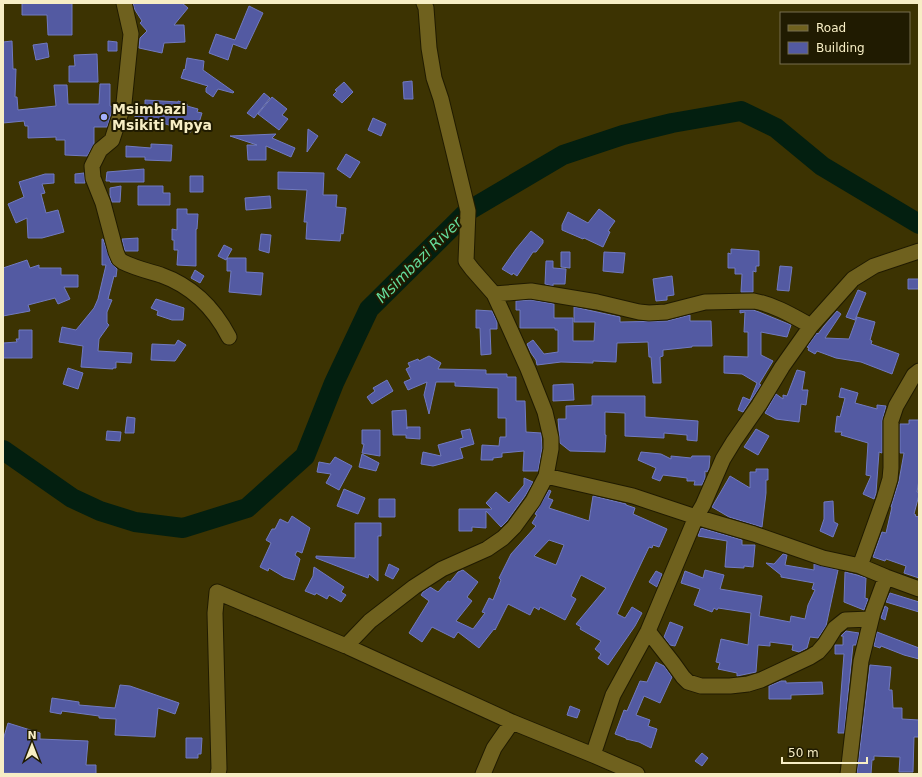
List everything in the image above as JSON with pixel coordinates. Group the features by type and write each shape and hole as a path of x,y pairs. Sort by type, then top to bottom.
{"street":[{"path":"124,3 131,34 124,103 112,140 100,150 92,166 93,178 103,203 116,252 119,259 123,262 183,284 198,296 222,323 229,337"},
{"path":"346,646 370,621 414,587 442,569 487,548 503,538 514,527 532,502 546,476 551,449 551,438 545,412 528,369 494,294 466,261 468,211 442,100 434,78 429,48 426,8 424,3"},
{"path":"593,755 614,695 648,631 696,517 703,505 723,459 734,441 782,367 811,326 853,279 874,266 919,251"},
{"path":"494,294 516,291 531,291 597,302 649,313 666,312 705,302 754,302 762,303 781,310 811,326"},
{"path":"860,566 890,479 891,421 896,406 914,375 919,371"},
{"path":"546,476 633,496 754,534 823,558 860,566 886,577 919,588"},
{"path":"848,774 861,661 871,619 886,577"},
{"path":"218,774 214,614 217,592 346,646 512,722 637,774"},
{"path":"648,631 688,682 701,686 730,686 748,684 761,680 810,657 818,652 836,628 845,620 871,619"},
{"path":"483,774 494,748 512,722"}],"building":[{"path":"22,3 72,3 72,35 48,35 47,15 22,15"},
{"path":"133,3 182,3 188,8 174,25 184,25 185,42 164,43 162,53 139,48 140,38 147,31 140,23 142,21 135,10"},
{"path":"249,6 263,13 246,49 233,44 228,60 209,53 216,34 235,40"},
{"path":"12,41 13,69 16,69 15,97 17,97 18,110 56,106 54,85 67,85 68,104 99,104 100,84 110,84 110,106 113,107 107,127 94,127 94,144 87,156 65,155 65,140 56,140 56,137 28,138 28,126 25,126 24,121 3,123 3,42"},
{"path":"108,41 117,42 117,51 108,51"},
{"path":"47,43 49,57 36,60 33,45"},
{"path":"97,54 98,82 69,82 69,66 75,66 74,55"},
{"path":"187,58 204,61 203,70 234,92 218,89 213,97 206,92 206,88 208,86 181,78 184,69 185,70"},
{"path":"412,81 413,99 404,99 403,82"},
{"path":"344,82 353,92 342,103 333,95 337,91 335,90"},
{"path":"264,93 270,98 254,118 247,113"},
{"path":"272,97 287,109 282,115 288,119 279,130 258,114"},
{"path":"145,100 178,101 187,104 187,106 198,109 197,112 202,113 198,126 193,124 191,132 153,120 153,125 135,125 135,116 145,116"},
{"path":"373,118 386,124 381,136 368,130"},
{"path":"308,129 318,136 307,152"},
{"path":"276,134 272,138 295,148 291,157 266,146 266,160 248,160 247,145 257,145 230,136"},
{"path":"151,144 172,145 171,161 145,160 145,157 126,157 126,146 151,148"},
{"path":"346,154 360,162 350,178 337,169"},
{"path":"144,169 144,182 106,181 107,172"},
{"path":"278,172 324,173 323,195 337,195 336,207 346,208 343,234 341,233 340,241 306,239 307,222 304,222 307,190 278,189"},
{"path":"84,173 85,183 75,183 75,174"},
{"path":"45,174 54,174 54,183 42,184 45,193 41,194 46,213 58,210 64,232 42,238 28,238 27,218 16,223 8,204 24,197 19,182"},
{"path":"190,176 203,176 203,192 190,192"},
{"path":"121,186 120,202 112,202 110,188"},
{"path":"138,186 163,186 163,193 170,193 170,205 138,205"},
{"path":"270,196 271,208 246,210 245,198"},
{"path":"177,209 187,209 187,214 198,214 196,229 196,266 177,265 178,250 174,250 172,229 177,230"},
{"path":"599,209 615,221 608,231 610,232 603,247 562,230 562,225 568,212 588,223"},
{"path":"531,231 543,240 543,243 536,252 533,252 517,276 513,273 512,275 502,269"},
{"path":"261,234 271,235 269,253 259,250"},
{"path":"138,238 138,251 125,251 122,239"},
{"path":"102,239 111,263 117,269 116,277 114,276 108,299 112,300 107,312 107,323 109,325 99,339 98,351 132,353 131,363 116,362 116,368 113,369 81,367 83,346 59,342 62,327 76,330 94,308 98,299 106,265 102,265"},
{"path":"224,245 232,249 226,260 218,256"},
{"path":"731,249 759,251 759,266 756,266 756,272 753,271 753,292 741,292 742,274 735,274 735,268 728,268 728,253 731,254"},
{"path":"561,252 570,252 570,268 561,267"},
{"path":"604,252 625,253 623,273 603,271"},
{"path":"227,258 246,258 246,272 263,273 261,295 229,292 231,271 227,271"},
{"path":"27,260 30,268 39,265 39,268 61,268 61,275 78,275 78,287 64,287 70,299 58,304 55,298 28,305 30,311 3,316 3,268"},
{"path":"546,261 553,261 553,268 566,269 565,284 553,284 553,286 545,284"},
{"path":"780,266 792,267 789,291 777,290"},
{"path":"195,270 204,276 200,283 191,278"},
{"path":"672,276 674,295 667,296 667,300 656,301 653,279"},
{"path":"908,279 919,279 919,289 908,289"},
{"path":"858,290 866,293 855,320 846,317"},
{"path":"156,299 184,308 183,320 172,320 157,315 158,311 151,308"},
{"path":"531,300 554,304 554,318 573,318 573,341 594,341 595,322 574,322 574,307 620,317 620,322 667,321 690,315 690,321 711,321 712,346 692,346 663,350 663,356 660,357 661,383 653,383 648,342 617,343 616,362 561,362 537,365 536,360 527,344 533,340 544,354 558,352 558,330 555,330 555,328 520,328 520,310 516,310 516,301"},
{"path":"476,310 492,311 497,322 497,329 490,329 491,354 481,355 480,328 476,328"},
{"path":"740,310 753,310 791,325 787,337 761,332 761,355 773,361 759,384 761,385 743,412 738,410 743,397 750,400 757,383 742,374 724,373 724,356 748,357 748,332 744,332 745,312 740,313"},
{"path":"837,311 841,314 825,338 849,339 857,317 875,322 870,340 872,341 871,344 899,354 892,374 861,362 836,358 817,351 815,354 808,350 809,348 807,347 817,333 818,334"},
{"path":"19,330 32,330 32,358 3,358 3,343 17,342 16,339 19,339"},
{"path":"178,340 186,345 175,361 151,360 152,344 175,345"},
{"path":"429,356 441,363 438,369 486,370 486,374 507,374 507,377 516,377 516,401 525,401 526,432 541,433 542,448 538,471 523,471 524,451 502,453 502,457 493,458 493,460 481,460 482,445 499,446 500,437 506,437 506,418 498,418 498,388 455,386 455,382 436,382 429,414 424,395 427,382 408,390 404,382 411,379 406,369 410,367 408,363 418,359 419,361"},
{"path":"68,368 83,373 78,389 63,384"},
{"path":"797,370 805,372 802,390 808,390 806,405 801,404 799,422 776,419 765,413 776,394 783,399 783,395 787,396"},
{"path":"387,380 393,391 372,404 367,397 375,391 373,388"},
{"path":"573,384 574,400 553,401 553,385"},
{"path":"841,388 858,393 855,403 877,409 877,405 886,406 882,421 882,453 879,452 876,493 874,499 863,494 871,476 866,475 868,443 841,435 842,432 835,432 837,416 840,417 845,398 839,397"},
{"path":"592,396 645,396 645,417 698,421 697,441 687,440 687,435 664,433 664,438 625,436 625,413 605,412 605,452 570,451 560,443 558,419 566,419 566,406 592,405"},
{"path":"406,410 407,429 407,427 420,427 420,439 406,438 406,435 393,435 392,411"},
{"path":"127,417 135,418 134,433 125,433"},
{"path":"909,420 919,420 919,480 917,492 919,492 919,495 914,514 916,515 915,516 919,517 919,578 904,573 906,566 886,559 885,561 873,557 882,532 886,533 891,507 899,481 904,453 900,453 900,424 909,424"},
{"path":"470,429 474,444 460,448 463,458 433,466 421,464 423,452 441,456 438,445 463,438 461,431"},
{"path":"756,429 769,436 758,455 744,447"},
{"path":"362,430 380,430 380,456 362,453 364,444 362,444"},
{"path":"107,431 121,432 120,441 106,440"},
{"path":"641,452 661,454 671,459 671,456 691,458 692,456 710,456 709,468 707,472 705,471 705,478 702,485 694,485 695,481 687,481 687,478 663,475 660,481 652,478 656,468 638,460"},
{"path":"362,454 379,463 376,471 359,467"},
{"path":"335,457 352,466 339,490 326,483 331,474 317,472 319,462 330,464"},
{"path":"756,469 768,469 762,527 729,517 712,507 730,476 750,488 750,472 756,472"},
{"path":"524,478 533,482 525,496 501,527 486,511 486,528 472,527 472,531 459,531 459,509 492,509 486,503 496,492 509,503 524,485"},
{"path":"344,489 365,498 358,514 337,506"},
{"path":"549,490 551,491 548,498 553,500 549,508 589,521 593,496 626,504 635,508 633,514 667,529 659,547 653,545 652,548 649,547 617,614 625,618 632,607 642,613 635,626 608,665 598,658 601,654 595,649 601,641 580,629 581,627 576,624 606,588 581,575 571,596 576,599 565,620 540,607 539,610 534,607 530,615 508,604 495,630 494,629 479,648 458,632 454,638 432,627 422,642 409,633 429,601 421,595 423,592 430,587 438,592 448,581 450,582 458,572 463,570 478,582 467,597 472,601 456,621 473,629 485,613 482,612 489,598 493,600 501,580 499,578 511,554 536,526 532,523 537,515 535,514","holes":["549,540 564,545 556,565 534,556"]},
{"path":"379,499 395,499 395,517 379,517"},
{"path":"833,501 834,522 838,524 833,537 820,531 824,519 824,502"},
{"path":"292,516 310,528 302,553 297,551 295,555 300,559 294,580 284,577 269,568 268,571 260,567 271,543 266,540 272,529 275,529 280,519 288,523"},
{"path":"355,523 381,523 381,536 378,536 378,581 369,574 368,578 316,558 316,556 355,558"},
{"path":"701,528 742,540 742,545 755,545 753,567 725,567 727,541 698,536"},
{"path":"783,554 787,555 785,565 814,570 814,564 838,570 826,626 818,638 810,637 807,648 799,652 792,650 793,645 770,642 770,646 758,645 756,672 737,676 737,673 718,669 720,663 716,662 721,639 748,645 751,613 718,608 717,610 714,608 712,612 694,605 700,589 681,583 685,571 703,578 705,570 724,575 720,589 762,596 759,616 790,622 791,616 805,619 808,605 815,590 812,589 814,583 781,577 781,575 766,563 774,564"},
{"path":"389,564 399,569 393,579 385,575"},
{"path":"314,567 344,587 341,592 346,595 341,602 329,595 327,599 316,593 315,595 305,591 313,576"},
{"path":"656,571 662,574 657,587 649,582"},
{"path":"845,572 866,578 865,598 868,599 864,610 844,602"},
{"path":"890,593 919,602 919,612 886,602"},
{"path":"885,606 888,608 885,620 881,618"},
{"path":"670,622 683,627 675,646 670,645 664,637"},
{"path":"846,631 859,633 856,645 853,645 844,733 838,733 844,654 835,654 835,645 843,645 843,636 841,636"},
{"path":"877,632 919,648 919,659 881,646 880,648 874,646"},
{"path":"656,662 664,666 672,677 660,703 644,696 636,715 650,720 648,726 657,729 651,748 639,742 626,739 615,734 624,710 627,711 640,681 647,682"},
{"path":"870,665 891,667 889,690 892,690 893,708 902,708 902,719 919,720 919,737 914,737 913,772 899,772 900,757 874,756 874,760 872,760 871,774 857,774"},
{"path":"781,681 786,681 786,683 822,682 823,694 791,695 791,699 769,699 769,686"},
{"path":"120,685 130,686 179,703 175,714 158,708 155,737 115,735 116,719 99,718 99,716 62,711 61,714 50,712 52,698 79,702 79,705 115,708"},
{"path":"570,706 580,710 577,718 567,715"},
{"path":"8,723 40,733 40,739 88,741 86,765 96,765 96,774 3,773 3,740"},
{"path":"186,738 202,738 201,754 198,754 198,758 186,758"},
{"path":"702,753 708,758 702,766 695,761"}],"waterway":[{"name":"Msimbazi River","path":"3,450 72,498 100,511 135,522 183,528 247,508 305,456 334,383 369,309 468,211 563,155 623,135 672,123 741,111 776,128 822,166 919,224"}],"place":[{"name":"Msimbazi Msikiti Mpya","path":"104,117"}]}
